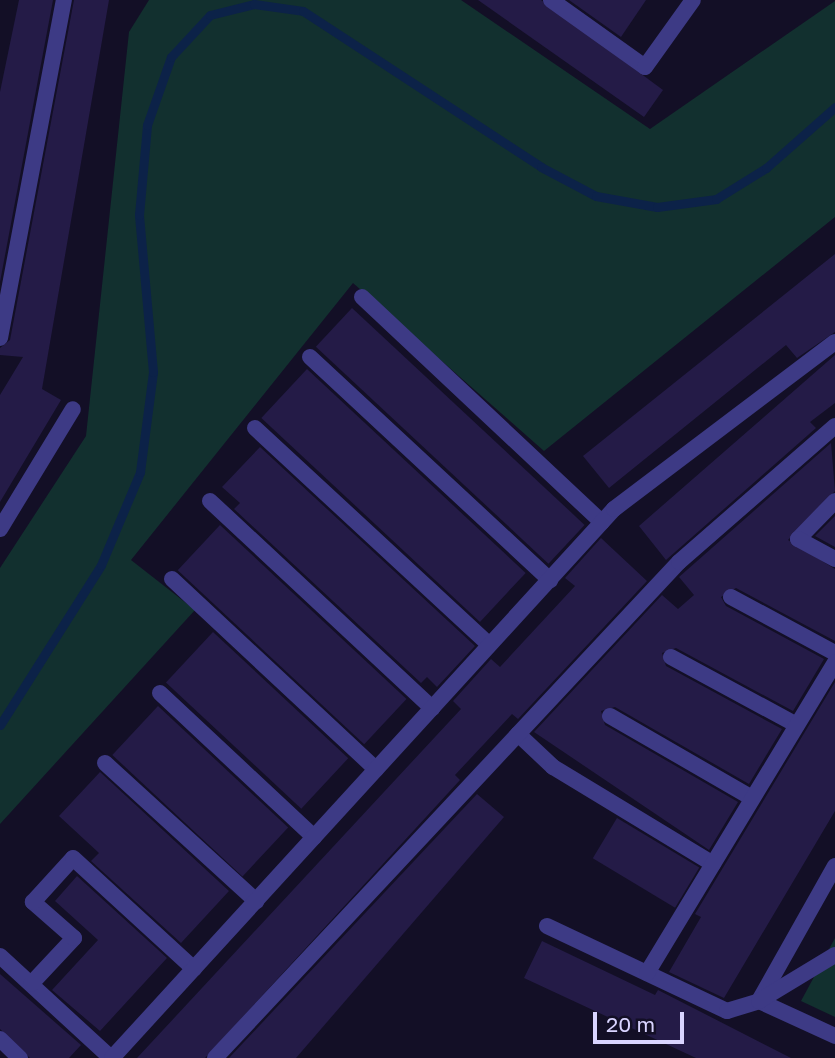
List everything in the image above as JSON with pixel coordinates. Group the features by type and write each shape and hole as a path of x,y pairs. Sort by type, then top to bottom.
{"lane":[{"path":"0,338 64,0"},
{"path":"551,0 645,67 693,0"},
{"path":"362,298 603,522"},
{"path":"0,956 112,1058 603,522 835,342"},
{"path":"310,357 550,580"},
{"path":"0,529 73,409"},
{"path":"215,1058 679,562 835,426"},
{"path":"256,428 489,645"},
{"path":"209,501 432,708"},
{"path":"835,501 799,538 835,559"},
{"path":"172,579 376,769"},
{"path":"731,597 835,653"},
{"path":"671,657 797,725"},
{"path":"647,973 835,662"},
{"path":"160,693 314,837"},
{"path":"610,716 752,798"},
{"path":"518,734 553,766 713,864"},
{"path":"105,763 256,901"},
{"path":"31,984 74,938 33,902 73,858 194,969"},
{"path":"758,1001 835,866"},
{"path":"547,926 727,1011 758,1001 835,955"},
{"path":"758,1001 835,1036"},
{"path":"0,1039 20,1058"}],"green space":[{"path":"149,0 461,0 650,129 835,1 835,217 544,451 353,283 131,560 195,610 0,824 0,568 86,436 129,32"},
{"path":"835,938 835,1017 801,1001"}],"building":[{"path":"19,0 53,0 0,282 0,92"},
{"path":"74,0 109,0 42,389 61,400 0,502 0,395 23,357 0,355 0,348 10,340"},
{"path":"478,0 541,0 663,90 644,117"},
{"path":"569,0 646,0 621,37"},
{"path":"835,254 835,332 797,358 786,345 609,488 583,456"},
{"path":"352,308 585,525 548,564 316,347"},
{"path":"835,355 835,403 810,422 816,428 666,560 639,526"},
{"path":"307,369 526,573 480,622 261,418"},
{"path":"831,443 835,491 788,540 835,569 835,641 736,588 721,597 726,606 824,659 793,711 676,648 662,653 666,666 782,729 749,784 615,707 601,711 605,725 738,802 709,850 534,732 662,595 678,609 694,595 679,577"},
{"path":"260,447 475,646 437,687 427,677 421,683 234,509 240,503 222,487"},
{"path":"835,516 835,547 815,536"},
{"path":"220,525 406,699 364,744 178,570"},
{"path":"601,538 647,581 518,719 512,714 455,775 460,780 205,1058 137,1058 461,709 453,701 491,659 500,667 575,586 565,578"},
{"path":"213,632 348,758 301,809 166,682"},
{"path":"835,682 835,811 724,998 669,972 701,917 695,914"},
{"path":"158,706 288,827 242,876 112,755"},
{"path":"100,772 229,891 181,943 91,861 99,853 59,816"},
{"path":"477,794 504,817 296,1058 229,1058"},
{"path":"617,818 699,867 675,908 593,858"},
{"path":"77,876 167,958 100,1031 52,990 98,940 55,901"},
{"path":"542,941 655,995 658,990 791,1058 696,1058 524,978"},
{"path":"0,974 81,1045 69,1058 30,1058 0,1029"}],"waterway":[{"path":"0,725 101,565 140,472 153,372 139,215 147,125 171,57 210,15 254,4 303,11 541,167 596,196 657,207 716,199 766,168 835,107"}]}
